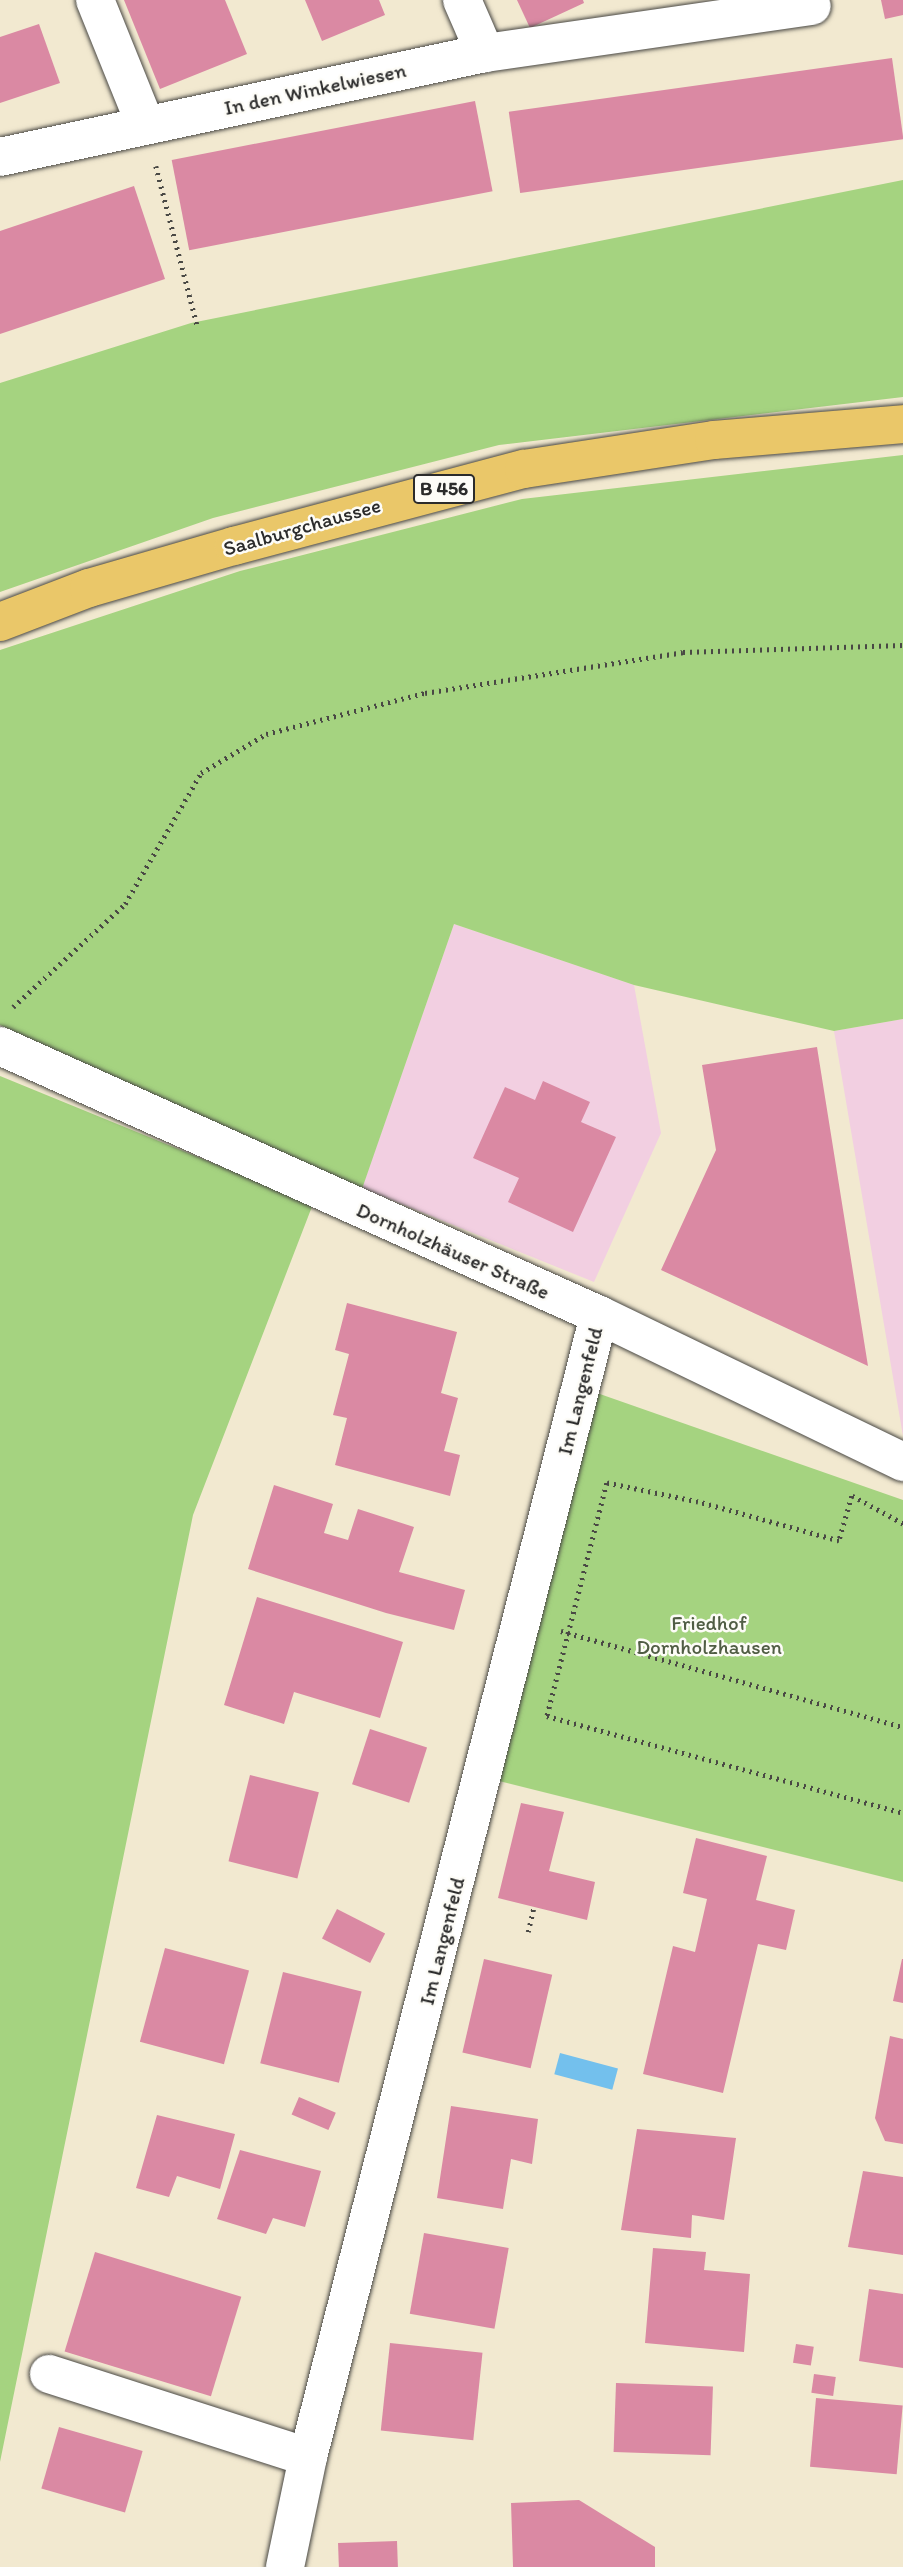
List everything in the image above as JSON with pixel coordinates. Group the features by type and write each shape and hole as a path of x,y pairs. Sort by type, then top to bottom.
{"main road":[{"name":"Saalburgchaussee","path":"0,622 89,588 234,546 524,469 714,440 903,424"}],"street":[{"path":"95,0 145,124"},
{"path":"462,0 485,53"},
{"name":"In den Winkelwiesen","path":"0,157 485,53 812,6"},
{"name":"Dornholzhäuser Straße","path":"2,1031 903,1462"},
{"name":"Im Langenfeld","path":"285,2567 308,2457 599,1315"},
{"path":"49,2374 308,2457"}],"path":[{"path":"145,124 198,328"},
{"path":"2,1031 125,904 201,773 266,734 425,694 683,652 903,645"},
{"path":"903,1524 852,1496 839,1541 698,1502 607,1483 571,1634 547,1716 903,1813"},
{"path":"523,1620 903,1727"},
{"path":"528,1932 534,1907"}],"shaded area":[{"path":"454,924 634,985 661,1133 594,1282 362,1188"},
{"path":"903,1019 903,1436 834,1031"}],"green space":[{"path":"903,180 903,397 499,445 213,518 0,592 0,383 191,323"},
{"path":"903,455 903,1019 834,1031 634,985 454,924 362,1189 0,1025 0,650 240,571 522,499"},
{"path":"0,1076 313,1204 193,1515 0,2462"},
{"name":"Friedhof Dornholzhausen","path":"577,1386 903,1500 903,1882 471,1774"}],"water":[{"path":"560,2053 618,2069 612,2090 554,2074"}],"building":[{"path":"124,0 225,0 247,54 160,89"},
{"path":"305,0 379,0 385,15 322,41"},
{"path":"517,0 583,0 584,3 530,28"},
{"path":"881,0 903,0 903,15 885,19"},
{"path":"39,24 60,83 0,103 0,37"},
{"path":"892,58 903,139 520,193 509,112"},
{"path":"475,101 493,191 189,250 172,160"},
{"path":"134,186 165,279 0,334 0,231"},
{"path":"817,1047 868,1366 661,1270 716,1150 702,1065"},
{"path":"543,1081 590,1102 581,1122 616,1137 573,1232 508,1202 519,1178 473,1158 505,1087 535,1100"},
{"path":"347,1303 457,1332 441,1393 458,1398 444,1451 460,1455 450,1496 335,1465 347,1418 333,1415 349,1354 335,1350"},
{"path":"274,1485 333,1504 324,1533 348,1540 358,1509 414,1527 399,1572 465,1590 454,1630 386,1613 248,1569"},
{"path":"257,1597 403,1642 380,1718 294,1692 284,1724 224,1705"},
{"path":"370,1729 427,1748 409,1803 352,1784"},
{"path":"250,1775 319,1792 297,1879 228,1861"},
{"path":"521,1803 564,1812 549,1871 595,1882 587,1920 498,1898"},
{"path":"696,1838 767,1856 756,1900 795,1910 786,1950 758,1944 723,2093 643,2074 673,1946 695,1952 707,1899 683,1893"},
{"path":"337,1909 385,1934 370,1963 322,1938"},
{"path":"165,1948 249,1971 224,2064 140,2042"},
{"path":"484,1959 552,1975 531,2068 462,2053"},
{"path":"903,1959 903,2003 893,2001"},
{"path":"283,1972 362,1992 339,2083 260,2063"},
{"path":"890,2036 903,2039 903,2144 885,2141 875,2118"},
{"path":"299,2097 336,2113 328,2130 292,2114"},
{"path":"451,2106 538,2119 532,2164 511,2159 503,2209 437,2198"},
{"path":"157,2115 235,2134 220,2189 177,2176 169,2197 136,2188"},
{"path":"637,2129 736,2138 724,2220 692,2215 691,2238 621,2230"},
{"path":"240,2150 321,2171 305,2227 273,2218 266,2234 217,2219"},
{"path":"863,2171 903,2177 903,2255 848,2247"},
{"path":"424,2233 509,2248 494,2329 410,2314"},
{"path":"653,2248 706,2252 704,2270 750,2274 744,2352 645,2343"},
{"path":"95,2252 241,2297 211,2396 65,2351"},
{"path":"869,2289 903,2294 903,2368 859,2361"},
{"path":"390,2343 482,2353 473,2440 381,2431"},
{"path":"796,2344 814,2347 811,2366 793,2363"},
{"path":"814,2374 836,2377 833,2396 811,2393"},
{"path":"616,2383 713,2386 711,2455 614,2452"},
{"path":"816,2398 903,2406 897,2474 810,2467"},
{"path":"59,2427 143,2451 125,2513 41,2489"},
{"path":"579,2500 655,2547 655,2567 513,2567 511,2503"},
{"path":"397,2541 398,2567 339,2567 338,2543"}]}
